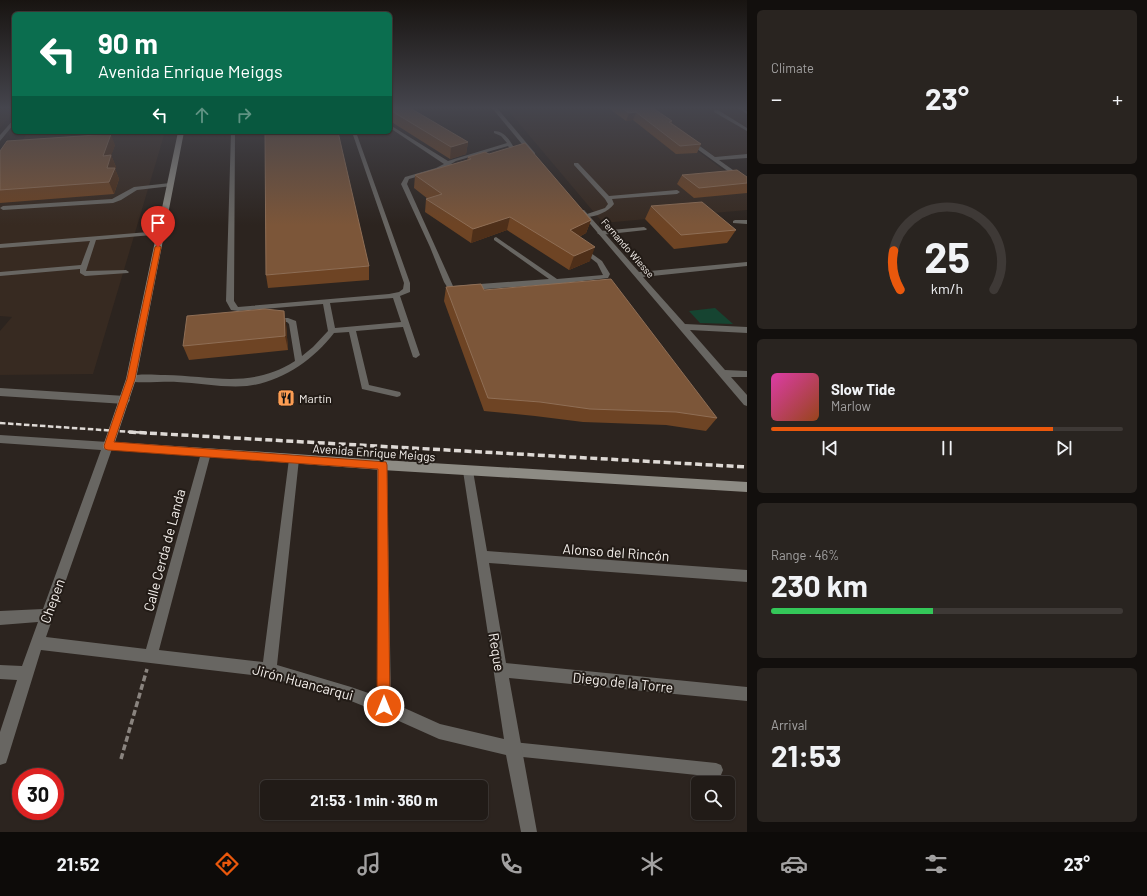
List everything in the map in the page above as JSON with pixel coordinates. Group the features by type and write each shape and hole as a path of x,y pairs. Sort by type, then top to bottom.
{"street":[{"path":"108,446 131,379 178,147"},
{"path":"527,147 540,162"},
{"path":"697,147 747,183"},
{"path":"713,159 747,156"},
{"name":"Fernando Wiesse","path":"576,204 747,402"},
{"path":"637,275 747,264"},
{"path":"682,327 747,330"},
{"path":"722,373 747,374"},
{"path":"0,392 125,400"},
{"name":"Avenida Enrique Meiggs","path":"0,439 468,471 747,487"},
{"name":"Chepen","path":"0,757 46,615 108,446"},
{"name":"Calle Cerda de Landa","path":"151,655 206,453"},
{"path":"269,670 294,459"},
{"path":"382,465 384,706"},
{"name":"Reque","path":"468,471 513,749 529,832"},
{"name":"Alonso del Rincón","path":"482,557 747,576"},
{"path":"0,618 46,615"},
{"name":"Jirón Huancarqui","path":"37,643 151,655 269,670 351,694 384,706 439,731 513,749"},
{"name":"Diego de la Torre","path":"500,670 747,694"},
{"path":"0,672 26,673"}],"lane":[{"path":"233,147 230,301 234,308 256,311 326,301 396,295 407,290 407,283 359,147"},
{"path":"422,147 448,164 459,167"},
{"path":"500,147 454,160 448,164 407,178 404,184 451,288 457,289 557,282 607,276 600,262 579,247"},
{"path":"506,155 514,152 511,147"},
{"path":"469,150 475,154"},
{"path":"576,164 608,198 610,204 607,209 586,216"},
{"path":"3,208 113,201 119,199 136,188 170,185"},
{"path":"608,198 677,192"},
{"path":"735,222 747,222"},
{"path":"600,233 644,229"},
{"path":"0,246 161,232"},
{"path":"94,238 82,272 85,274 126,272"},
{"path":"496,239 557,282"},
{"path":"0,274 83,267"},
{"path":"396,295 416,355"},
{"path":"326,301 332,331"},
{"path":"266,321 282,319 293,323 299,362"},
{"path":"131,379 154,378 249,382 269,378 299,362 316,350 332,331 406,324"},
{"path":"352,329 365,386 397,394"},
{"path":"513,749 716,770"}],"path":[{"path":"121,759 151,655"}],"shaded area":[{"path":"18,147 161,147 93,374 0,375 0,331 12,317 0,316 0,173"},
{"path":"539,147 692,147 747,187 747,210 603,223"},
{"path":"701,147 747,147 747,154 715,157"}],"green space":[{"path":"715,308 733,324 700,323 689,311"}],"building":[{"path":"3,147 106,147 103,156 111,155 107,168 115,168 109,182 0,190 0,151"},
{"path":"265,147 341,147 369,266 266,275"},
{"path":"512,147 528,147 591,220 570,230 595,247 574,256 510,217 473,229 426,199 442,194 415,175 471,159 468,157 485,152 489,154"},
{"path":"737,170 747,177 747,183 699,188 682,175"},
{"path":"702,202 736,230 681,235 651,206"},
{"path":"611,279 717,418 676,412 590,409 540,402 488,398 446,287 481,284 484,290"},
{"path":"265,309 284,311 285,336 183,346 187,316"}],"railway":[{"path":"0,423 147,433"},
{"path":"129,432 747,467"}],"place":[{"name":"Martín","path":"286,398"}],"route":[{"path":"158,247 131,379 108,446 382,465 384,706"}]}
